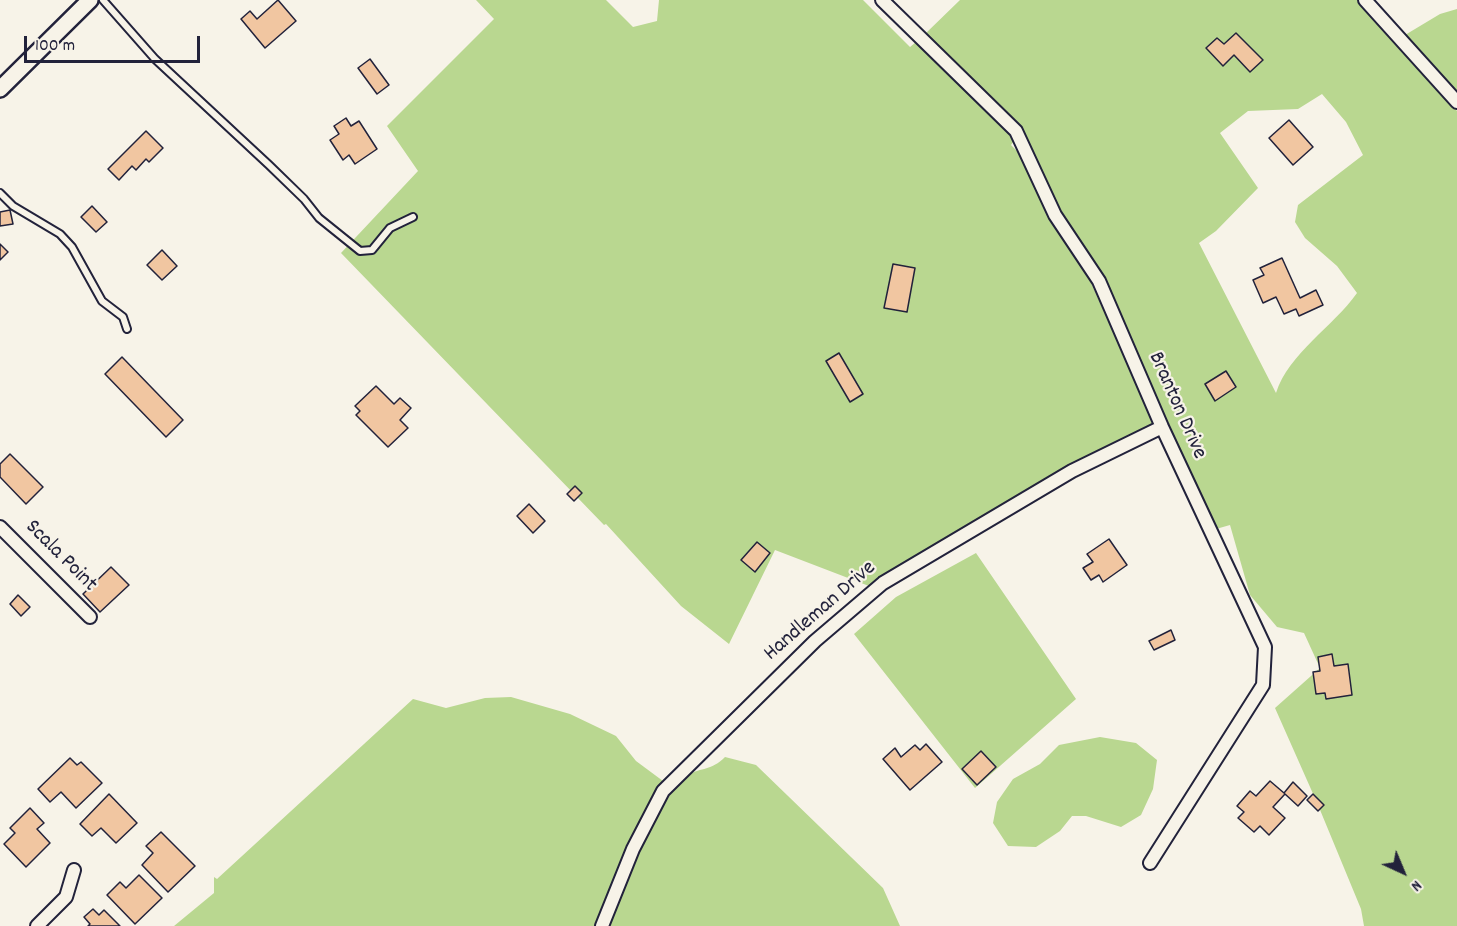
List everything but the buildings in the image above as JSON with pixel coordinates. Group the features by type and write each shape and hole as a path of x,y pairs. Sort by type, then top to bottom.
{"street":[{"path":"0,89 93,0"},
{"name":"Branton Drive","path":"882,0 1016,131 1055,215 1099,281 1162,427 1265,646 1263,685 1150,863"},
{"path":"1365,0 1457,102"},
{"name":"Handleman Drive","path":"602,926 633,849 663,791 815,641 883,583 1072,471 1162,427"},
{"name":"Scala Point","path":"0,527 90,617"},
{"path":"37,926 66,897 74,870"}],"lane":[{"path":"93,0 304,198 319,218 360,251 372,250 390,228 413,217"},
{"path":"0,193 13,206 60,234 72,247 102,301 123,316 128,329"}],"green space":[{"path":"476,0 606,0 633,27 657,21 659,0 863,0 910,47 916,42 1011,134 1014,141 1011,145 1020,154 1050,218 1089,278 1154,424 1069,465 879,577 869,586 775,550 729,644 681,606 606,524 604,525 341,253 418,171 387,126 494,19"},
{"path":"960,0 1357,0 1457,111 1457,926 1364,926 1361,909 1275,708 1320,668 1304,633 1277,627 1250,595 1230,525 1216,529 1105,279 1060,212 1022,129 925,34","holes":["1322,94 1346,122 1363,155 1298,205 1295,222 1305,238 1337,266 1357,293 1291,365 1276,393 1199,243 1216,231 1258,188 1220,133 1248,111 1298,109"]},
{"path":"1457,9 1457,93 1405,35 1440,14"},
{"path":"976,553 1076,699 975,788 854,634 896,597"},
{"path":"511,697 570,714 616,736 636,761 663,781 627,846 594,926 174,926 214,893 214,877 217,879 413,699 446,708 485,698"},
{"path":"1100,737 1136,743 1157,760 1153,789 1141,815 1121,827 1086,816 1072,816 1060,831 1036,847 1008,846 993,823 997,802 1013,779 1040,764 1059,745"},
{"path":"725,757 756,765 883,888 900,926 609,926 642,844 665,802 676,786 688,775 711,767"}]}
